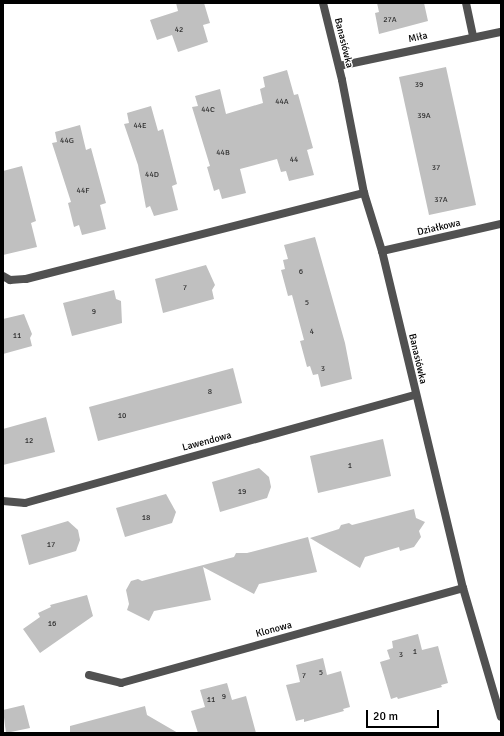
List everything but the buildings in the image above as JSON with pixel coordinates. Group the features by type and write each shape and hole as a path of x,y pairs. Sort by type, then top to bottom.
{"street":[{"name":"Banasiówka","path":"323,3 339,66 364,193 382,251 415,395 463,588 501,717"},
{"path":"466,3 473,36"},
{"name":"Miła","path":"339,66 473,36 501,32"},
{"path":"3,276 10,280 26,279 364,193"},
{"name":"Działkowa","path":"382,251 501,224"},
{"name":"Lawendowa","path":"3,501 25,503 415,395"},
{"name":"Klonowa","path":"89,675 121,682 463,588"}]}
